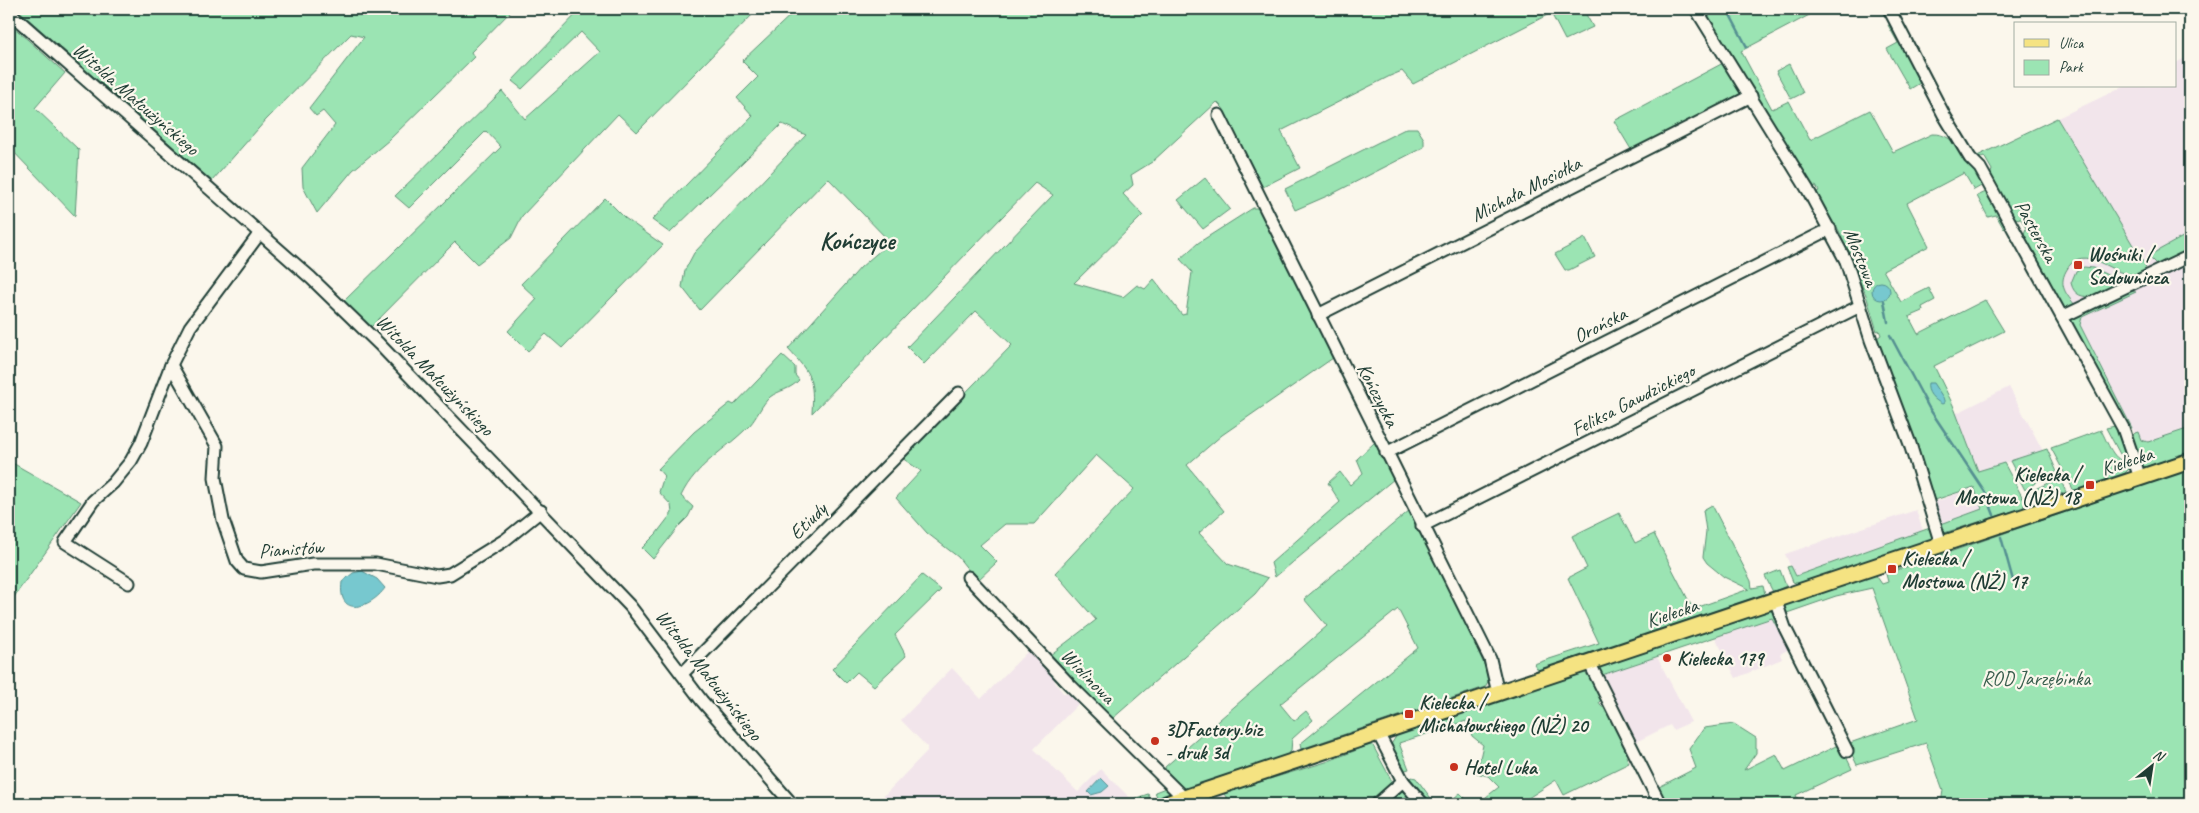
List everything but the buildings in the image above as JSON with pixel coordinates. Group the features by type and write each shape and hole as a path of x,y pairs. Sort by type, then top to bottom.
{"main road":[{"name":"Kielecka","path":"1166,804 2190,461"}],"street":[{"name":"Mostowa","path":"1696,9 1751,96 1830,229 1846,261 1860,306 1910,444 1941,544"},
{"name":"Pasterska","path":"1889,9 1944,115 1970,158 1980,168 2123,428 2140,478"},
{"name":"Witolda Małcużyńskiego","path":"9,12 260,233 379,344 630,606 735,741 792,804"},
{"name":"Michała Mosiołka","path":"1318,315 1751,96"},
{"name":"Kończycka","path":"1219,115 1422,526 1490,659 1498,693"},
{"name":"Orońska","path":"1386,453 1830,229"},
{"path":"129,583 65,542 93,501 113,483 141,444 171,365 190,327 260,233"},
{"path":"2062,317 2190,256"},
{"name":"Feliksa Gawdzickiego","path":"1422,526 1860,306"},
{"name":"Pianistów","path":"171,365 217,446 215,478 223,520 237,561 244,569 261,572 313,564 376,564 437,576 450,574 505,540 541,511"},
{"name":"Etiudy","path":"682,674 960,393"},
{"name":"Wiolinowa","path":"968,578 1069,684 1184,798"},
{"path":"1775,599 1785,628 1847,752"},
{"path":"1589,662 1660,804"},
{"path":"1378,733 1403,781 1423,804"},
{"path":"1377,804 1403,781"}],"shaded area":[{"path":"2180,9 2190,9 2190,27"},
{"path":"2190,56 2190,431 2148,445 2139,442 2080,325 1984,153 2121,88 2176,88 2176,63"},
{"path":"2009,387 2043,451 1978,472 1945,419"},
{"path":"1974,487 1982,509 1943,523 1935,502"},
{"path":"1916,510 1923,531 1795,576 1785,554"},
{"path":"1773,618 1789,649 1780,654 1782,659 1736,678 1715,637"},
{"path":"1028,651 1058,679 1054,681 1063,693 1071,693 1081,701 1034,749 1078,792 1101,769 1132,800 1119,804 876,804 927,751 927,747 901,720 952,668 981,699"},
{"path":"1657,657 1691,722 1673,730 1670,725 1636,742 1602,675"}],"green space":[{"path":"17,9 513,9 471,52 474,57 389,140 353,170 317,213 303,187 302,168 335,125 323,111 316,116 309,108 364,37 351,34 266,120 212,181"},
{"path":"581,9 758,9 637,132 618,114 522,216 511,238 477,264 455,242 371,327 344,301 501,147 486,131 409,208 395,196 502,91 525,119 600,52 581,32 522,89 512,81"},
{"path":"797,9 1549,9 1551,13 1413,84 1402,71 1281,131 1300,168 1261,188 1223,108 1217,102 1152,162 1131,175 1133,185 1123,194 1143,215 1074,283 1123,297 1137,285 1145,289 1154,279 1182,315 1186,314 1192,272 1180,259 1198,243 1253,208 1260,208 1333,358 1222,435 1187,465 1224,511 1199,533 1228,564 1268,578 1255,594 1112,719 1050,655 1096,620 1055,573 1134,489 1096,455 1034,524 1005,524 980,545 997,562 977,581 958,557 927,533 896,498 921,471 902,458 1012,345 976,311 924,364 907,347 1053,195 1035,183 812,413 812,392 809,378 802,365 788,349 861,267 890,242 828,178 700,310 682,287 685,270 694,253 806,135 782,124 670,233 652,220 753,116 737,98 758,77 742,61"},
{"path":"1559,9 1583,9 1593,27 1565,40 1551,13"},
{"path":"1701,9 1814,9 1815,12 1741,51 1772,109 1789,101 1810,140 1870,110 1893,152 1932,134 1941,135 1957,144 1969,160 1983,185 1974,190 1964,173 1907,203 1929,246 1883,270 1901,302 1929,288 1935,300 1922,307 1923,311 1909,317 1918,334 1985,300 2004,331 1934,366 1953,405 1978,471 2004,463 2025,502 2023,508 1944,533 1941,524 1982,509 1974,487 1932,501 1876,339 1881,335 1879,330 1877,331 1866,295 1840,238 1842,237 1836,225 1832,227 1815,193 1819,191 1816,186 1811,188"},
{"path":"9,23 65,73 35,108 79,150 75,216 9,147"},
{"path":"1888,25 1891,26 1937,106 1933,108 1920,83 1910,89 1887,49 1898,43"},
{"path":"1725,62 1744,94 1632,151 1614,121"},
{"path":"1789,64 1803,93 1791,99 1776,71"},
{"path":"2057,118 2146,267 2142,273 2128,274 2093,260 2078,259 2072,263 2064,276 2064,290 2075,305 2065,309 2062,308 2023,237 2026,228 2021,219 2013,218 1989,178 1992,170 1984,156 1974,160 1973,158"},
{"path":"1407,128 1417,128 1424,139 1424,147 1334,193 1295,210 1285,189"},
{"path":"1205,178 1230,209 1203,229 1178,200"},
{"path":"1986,192 2006,227 2004,229 1996,215 1988,217 1977,196"},
{"path":"605,198 625,218 663,245 562,348 546,334 528,351 508,331 537,299 521,284"},
{"path":"2190,233 2190,249 2157,265 2148,256"},
{"path":"1585,238 1595,257 1569,270 1565,270 1555,254"},
{"path":"2084,267 2093,268 2122,282 2094,296 2080,295 2074,291 2071,283 2076,271"},
{"path":"2130,291 2136,292 2082,317 2080,325 2132,428 2128,429 2071,320"},
{"path":"782,355 795,367 795,375 799,380 792,386 770,397 750,425 695,475 681,496 693,507 688,517 653,559 642,548 656,534 672,513 671,505 659,492 664,476 658,469 694,432 730,403 734,405"},
{"path":"2115,426 2126,455 2120,454 2106,428"},
{"path":"2190,428 2190,452 2145,467 2141,465 2130,438 2135,433 2138,432 2141,440 2148,442"},
{"path":"2101,430 2115,455 2123,461 2128,461 2130,468 2125,473 2074,491 2051,448"},
{"path":"1375,442 1394,479 1275,577 1271,563 1340,502 1328,483 1340,472 1350,485 1363,473 1357,459"},
{"path":"2047,449 2057,472 2025,490 2010,461"},
{"path":"9,461 81,502 9,604"},
{"name":"ROD Jarzębinka","path":"2190,469 2190,804 1941,804 1943,790 1926,743 1857,765 1847,744 1918,719 1872,588 1836,596 1784,614 1784,605 1875,574 1882,584 1888,582 1886,574"},
{"path":"2054,481 2061,481 2066,492 2035,503 2029,495 2037,488"},
{"path":"1712,505 1751,581 1752,588 1763,586 1765,594 1539,671 1534,664 1599,643 1568,578 1587,568 1572,536 1619,513 1635,543 1654,534 1693,609 1749,589 1724,577 1707,563 1703,557 1706,531 1703,510"},
{"path":"1410,510 1462,614 1490,678 1485,687 1301,749 1300,744 1418,648 1398,609 1280,704 1294,721 1306,711 1313,720 1292,739 1291,751 1288,755 1186,790 1174,784 1165,767 1327,626 1304,599"},
{"path":"1932,528 1933,539 1799,584 1793,582 1787,567 1791,566 1796,576"},
{"path":"1780,570 1786,586 1773,592 1765,576"},
{"path":"922,575 941,590 895,635 906,656 874,686 857,672 846,683 832,669"},
{"path":"1769,609 1776,615 1784,633 1782,637 1772,618 1602,675 1635,741 1598,670 1603,665"},
{"path":"1584,672 1591,678 1602,699 1599,702 1602,707 1606,707 1629,753 1626,756 1629,763 1564,795 1556,780 1519,804 1477,804 1499,787 1488,776 1473,772 1478,767 1483,745 1472,736 1466,721 1399,743 1409,769 1402,771 1390,746 1397,735 1456,717 1462,713"},
{"path":"1734,724 1756,738 1756,753 1744,770 1776,754 1785,771 1840,744 1852,769 1796,795 1800,804 1667,804 1659,787 1696,768 1689,749 1704,728"},
{"path":"1372,744 1393,783 1369,804 1232,804 1223,793 1326,762"},
{"path":"1416,778 1433,801 1431,804 1427,804 1406,779"},
{"path":"1403,784 1420,804 1381,804"},
{"path":"1168,787 1171,791 1169,795 1158,799 1155,792"},
{"path":"1460,793 1471,804 1447,804"},
{"path":"1148,794 1151,801 1140,804 1119,804"}],"water":[{"path":"1881,282 1887,285 1890,291 1887,297 1881,300 1875,297 1872,291 1875,285"},
{"path":"1928,383 1933,383 1944,403 1942,404 1931,395 1928,390"},
{"path":"362,571 377,579 385,588 372,601 364,605 350,605 345,601 342,594 342,582 353,573"},
{"path":"1101,778 1109,786 1102,792 1091,795 1088,792"}],"waterway":[{"path":"1727,9 1747,47"},
{"path":"1884,301 1888,322"},
{"path":"1890,335 1929,408 1985,492 1994,515"},
{"path":"2001,537 2014,584"}],"place":[{"name":"Wośniki / Sadownicza","path":"2078,265"},
{"name":"Kielecka / Mostowa (NŻ) 18","path":"2090,485"},
{"name":"Kielecka / Mostowa (NŻ) 17","path":"1892,569"},
{"name":"Kielecka 179","path":"1667,658"},
{"name":"Kielecka / Michałowskiego (NŻ) 20","path":"1409,714"},
{"name":"3DFactory.biz - druk 3d","path":"1155,741"},
{"name":"Hotel Luka","path":"1454,767"}],"district":[{"name":"Kończyce","path":"857,241"}]}
